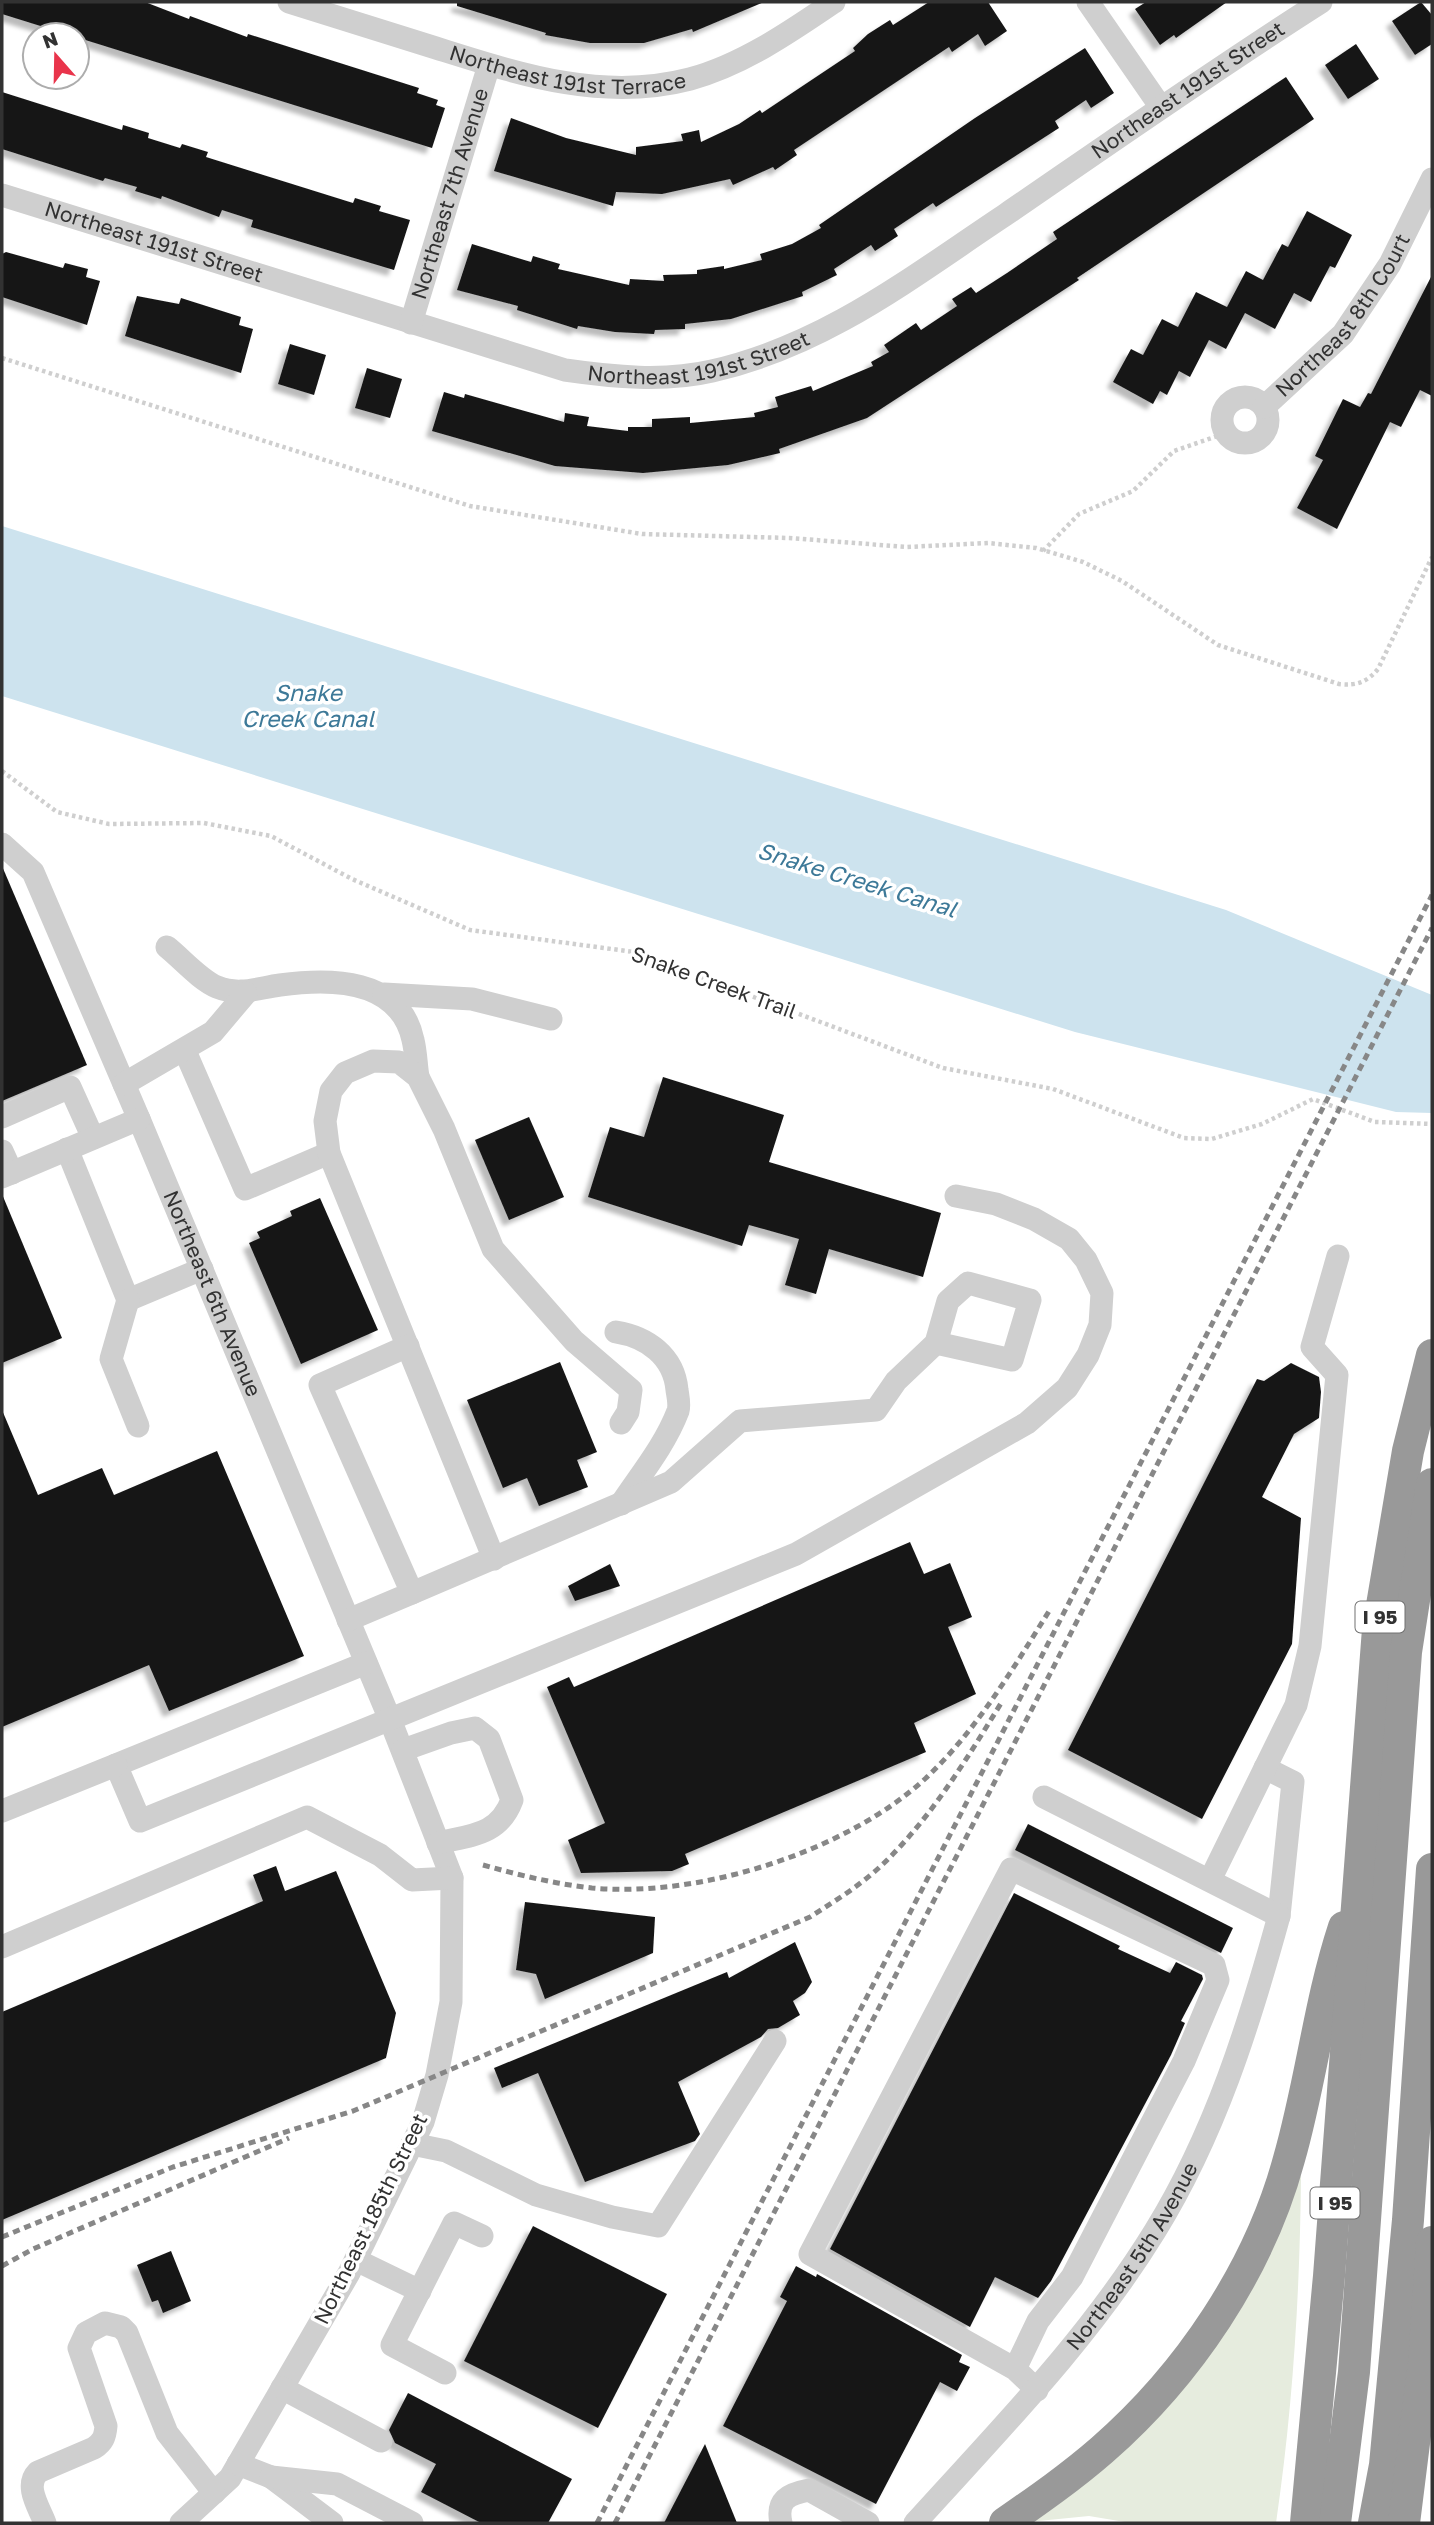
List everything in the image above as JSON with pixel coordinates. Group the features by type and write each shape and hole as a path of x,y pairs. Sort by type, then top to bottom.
{"highway":[{"name":"I 95","path":"1306,2523 1329,2276 1378,1629 1408,1451 1432,1355"},
{"path":"1335,2523 1354,2372 1406,1652 1432,1484"},
{"path":"1374,2523 1385,2465 1408,2220 1432,1870"},
{"path":"1005,2523 1074,2473 1128,2425 1196,2346 1240,2277 1264,2231 1289,2162 1330,1970 1359,1883"},
{"path":"1404,2523 1424,2363 1432,2242"}],"street":[{"name":"Northeast 191st Terrace","path":"289,2 489,65 556,83 605,88 690,79 734,62 790,32 834,2"},
{"path":"1088,2 1160,106"},
{"name":"Northeast 191st Street","path":"2,195 565,370 614,377 709,372 751,361 837,326 1160,106 1321,2"},
{"name":"Northeast 7th Avenue","path":"411,323 489,65"},
{"name":"Northeast 8th Court","path":"1264,407 1343,334 1390,264 1432,179"},
{"path":"1251,398 1264,407 1267,427 1258,439 1237,442 1226,433 1221,418 1223,411 1235,399 1251,398"},
{"name":"Northeast 6th Avenue","path":"3,844 33,872 404,1753"},
{"path":"167,947 216,987 246,993 311,982 357,985 384,994 472,999 551,1019"},
{"path":"124,1084 185,1051 213,1032 246,993"},
{"path":"384,994 398,1008 413,1037 418,1077 444,1129 493,1249 574,1341 631,1390 628,1412 621,1423"},
{"path":"185,1051 245,1189 329,1153"},
{"path":"418,1077 398,1062 373,1061 345,1073 331,1091 325,1121 329,1153 494,1559"},
{"path":"2,1116 70,1087 93,1138"},
{"path":"2,1151 7,1175 139,1119"},
{"path":"67,1149 128,1300 111,1359 138,1426"},
{"path":"116,1765 140,1821 391,1722 796,1554 1027,1423 1067,1388 1088,1355 1100,1325 1102,1293 1095,1275 1069,1239 1034,1219 996,1204 956,1196"},
{"path":"1210,1880 1296,1705 1310,1646 1337,1374 1312,1347 1338,1256"},
{"path":"128,1300 202,1269"},
{"path":"616,1332 647,1341 670,1364 677,1384 679,1408 655,1454 619,1506"},
{"path":"348,1620 671,1482 740,1421 876,1410 896,1381 936,1343"},
{"path":"408,1346 320,1385 412,1593"},
{"path":"2,1811 366,1663"},
{"path":"404,1753 451,1733 475,1728 489,1739 512,1800 505,1818 485,1832 438,1843"},
{"name":"Northeast 185th Street","path":"181,2523 230,2478 282,2388 355,2260 423,2122 437,2075 451,2003 452,1878 404,1753"},
{"name":"Northeast 5th Avenue","path":"915,2523 1037,2390 1126,2275 1176,2193 1239,2052 1279,1916 1293,1783 1265,1768"},
{"path":"1044,1797 1279,1916"},
{"path":"2,1947 307,1817 380,1855 412,1880 452,1878"},
{"path":"1015,2369 1038,2321 1072,2277 1184,2061 1218,1980 1214,1965 1011,1869 810,2254 1015,2369 1037,2390"},
{"path":"412,2144 446,2151 536,2195 612,2217 658,2225 775,2041"},
{"path":"445,2373 393,2345 454,2223 482,2236"},
{"path":"355,2260 420,2291"},
{"path":"46,2523 31,2487 32,2478 38,2472 94,2448 102,2443 105,2435 106,2426 79,2348 86,2333 105,2323 121,2327 127,2333 167,2433 214,2493"},
{"path":"282,2388 381,2441"},
{"path":"238,2464 271,2477 332,2523"},
{"path":"271,2477 338,2484 412,2523"},
{"path":"780,2523 778,2510 781,2501 793,2493 809,2490 868,2523"}],"path":[{"path":"2,358 470,506 519,517 582,523 642,534 789,538 907,547 988,543 1043,551 1083,562 1122,581 1218,645 1339,684 1354,685 1370,678 1378,669 1432,556"},
{"path":"1043,551 1079,514 1133,491 1174,451 1226,433"},
{"name":"Snake Creek Trail","path":"2,771 57,811 109,824 204,823 271,836 352,879 470,930 634,952 943,1068 1053,1089 1184,1138 1212,1139 1262,1124 1313,1099 1375,1122 1432,1124"}],"shaded area":[{"path":"1301,2175 1294,2349 1276,2523 1131,2523 1089,2516 1018,2523 1080,2483 1292,2193"}],"water":[{"name":"Snake Creek Canal","path":"2,526 1226,910 1432,995 1432,1113 1396,1112 1075,1032 2,696"}],"building":[{"path":"2,2 145,2 189,19 190,16 247,37 248,34 419,88 417,93 438,100 436,105 445,108 432,148 91,42 91,21 24,21 2,14"},
{"path":"457,2 764,2 693,32 692,29 644,43 590,43 545,35 546,33 457,6"},
{"path":"929,2 988,2 1007,31 985,46 978,34 952,52 949,47 794,150 797,155 775,170 773,167 733,185 730,179 662,194 616,192 613,206 494,171 511,118 566,138 636,155 636,147 683,141 681,134 699,130 701,142 739,124 760,110 762,113 855,51 853,48 868,34 890,20 893,25"},
{"path":"1146,2 1227,2 1176,38 1174,35 1160,45 1135,9"},
{"path":"1421,2 1432,15 1432,44 1415,55 1392,21"},
{"path":"1356,44 1379,79 1348,99 1325,65"},
{"path":"1085,48 1114,93 1091,108 1086,100 1055,121 1059,128 936,207 933,203 894,229 898,236 875,251 871,245 834,269 837,275 802,292 803,296 731,319 685,324 685,329 655,330 654,334 578,326 577,329 517,310 518,306 457,290 472,244 531,262 533,256 560,264 558,269 629,285 630,279 664,281 663,275 697,274 697,270 724,266 724,269 762,260 760,254 792,244 821,228 819,225 975,118"},
{"path":"1286,77 1314,119 1077,278 1079,280 867,418 779,449 780,453 728,465 643,473 555,466 432,431 444,392 464,398 465,394 564,422 565,413 589,417 587,426 628,431 628,427 652,427 652,419 690,417 690,423 755,417 754,413 778,407 775,397 811,386 813,391 873,366 871,362 889,352 884,345 916,323 921,330 957,306 952,299 971,287 976,293 1007,273 1057,239 1053,232"},
{"path":"2,92 122,130 123,125 149,133 148,138 180,148 182,144 208,152 206,157 353,203 355,198 381,206 379,211 410,220 394,270 251,227 253,220 222,210 219,217 162,196 161,199 135,191 137,187 105,178 103,181 2,149"},
{"path":"1307,211 1352,235 1335,268 1330,266 1311,302 1294,293 1275,329 1245,313 1226,349 1209,340 1190,377 1179,371 1167,395 1160,391 1153,404 1113,382 1131,349 1143,355 1162,319 1178,327 1196,292 1227,307 1246,271 1263,280 1282,244 1288,247"},
{"path":"6,252 63,268 65,263 88,269 86,277 100,281 87,325 2,297 2,254"},
{"path":"1432,275 1432,396 1420,390 1401,427 1390,422 1337,529 1297,508 1323,460 1315,456 1343,399 1360,407 1368,393 1371,394"},
{"path":"137,296 179,304 181,298 241,317 239,325 253,329 241,373 125,336"},
{"path":"290,344 326,355 314,395 278,384"},
{"path":"367,368 402,379 390,418 355,408"},
{"path":"2,866 87,1065 2,1101"},
{"path":"663,1077 784,1115 769,1162 941,1213 923,1277 829,1249 816,1294 785,1285 799,1239 749,1225 742,1246 588,1197 610,1127 644,1137"},
{"path":"529,1117 564,1197 509,1220 475,1140"},
{"path":"2,1194 62,1338 2,1363"},
{"path":"320,1198 378,1330 301,1364 249,1243 260,1238 257,1232 292,1216 290,1211"},
{"path":"560,1362 597,1452 577,1460 588,1487 539,1506 527,1478 503,1488 467,1400"},
{"path":"1291,1363 1319,1377 1321,1392 1319,1418 1294,1434 1262,1497 1301,1518 1292,1644 1202,1819 1068,1750 1257,1379 1264,1381"},
{"path":"2,1410 38,1495 102,1468 114,1495 217,1451 304,1656 169,1711 149,1665 2,1727"},
{"path":"910,1542 924,1574 950,1563 972,1617 948,1627 976,1694 914,1723 926,1752 685,1854 689,1864 672,1871 581,1873 568,1840 605,1823 547,1687 569,1677 574,1687"},
{"path":"610,1564 620,1586 575,1601 568,1586"},
{"path":"1028,1824 1233,1928 1221,1953 1015,1850"},
{"path":"276,1866 285,1891 336,1871 396,2013 386,2058 2,2220 2,2012 263,1901 253,1875"},
{"path":"1014,1893 1120,1946 1118,1949 1170,1973 1176,1962 1202,1975 1203,1979 1181,2021 1185,2023 1171,2055 1051,2281 1038,2298 995,2277 970,2327 830,2249"},
{"path":"525,1902 655,1917 653,1953 545,1999 536,1974 516,1970"},
{"path":"795,1942 812,1982 805,1993 793,2001 800,2015 778,2028 768,2029 761,2037 678,2082 700,2134 695,2141 585,2182 538,2073 502,2088 494,2068 727,1972 729,1978"},
{"path":"533,2226 667,2294 598,2428 464,2361"},
{"path":"171,2251 191,2301 163,2313 158,2300 152,2302 137,2265"},
{"path":"796,2266 816,2277 817,2274 962,2355 959,2362 970,2367 957,2391 940,2382 876,2504 723,2426 787,2301 780,2297"},
{"path":"408,2393 572,2479 548,2523 481,2523 421,2492 436,2464 395,2443 389,2430"},
{"path":"705,2444 737,2523 664,2523"}],"railway":[{"path":"597,2523 1432,895"},
{"path":"615,2523 1432,928"},
{"path":"483,1865 564,1884 634,1889 724,1877 769,1865 813,1848 855,1828 893,1804 926,1778 978,1719 1051,1608"},
{"path":"2,2237 173,2167 353,2111 810,1917 866,1879 901,1846 948,1786 1003,1700"},
{"path":"2,2266 33,2249 289,2138"}]}
